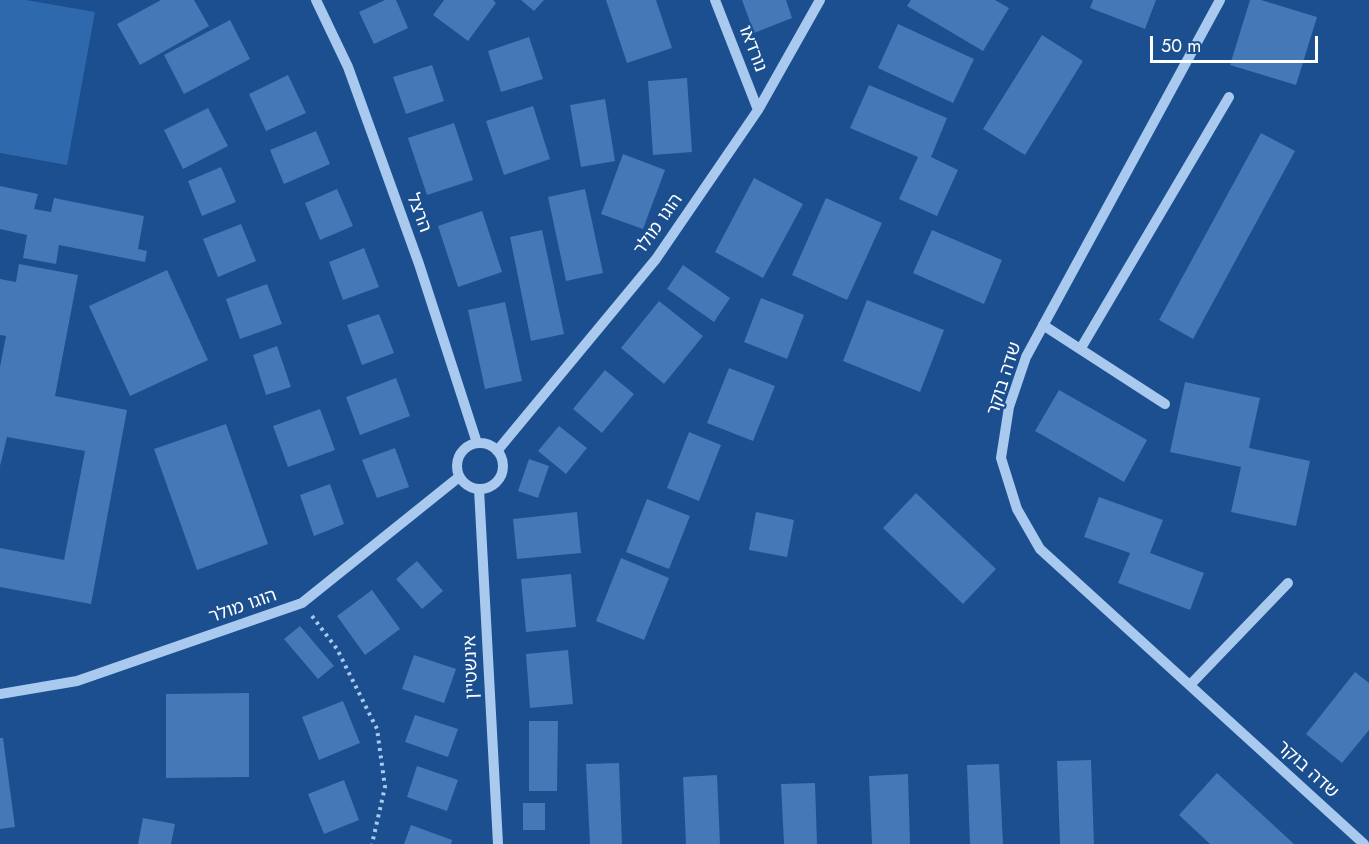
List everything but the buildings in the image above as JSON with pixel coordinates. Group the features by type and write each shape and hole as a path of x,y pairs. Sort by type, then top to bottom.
{"street":[{"name":"הרצל","path":"316,0 352,78 419,264 477,442"},
{"name":"נורדאו","path":"715,0 758,110"},
{"name":"הוגו מולר","path":"497,451 656,259 758,110 820,0"},
{"name":"שדה בוקר","path":"1220,0 1026,357 1009,407 1001,458 1017,509 1040,549 1364,844"},
{"path":"1081,348 1229,98"},
{"path":"1043,325 1166,404"},
{"path":"477,442 490,444 497,451 503,462 501,476 490,487 479,489 467,486 459,477 456,465 458,457 468,445 477,442"},
{"name":"הוגו מולר","path":"0,694 77,681 302,603 459,477"},
{"name":"אינשטיין","path":"479,489 498,844"},
{"path":"1190,685 1288,583"}],"path":[{"path":"302,603 337,649 377,729 385,787 372,844"}],"shaded area":[{"path":"0,0 26,0 95,12 67,165 0,153"}]}
